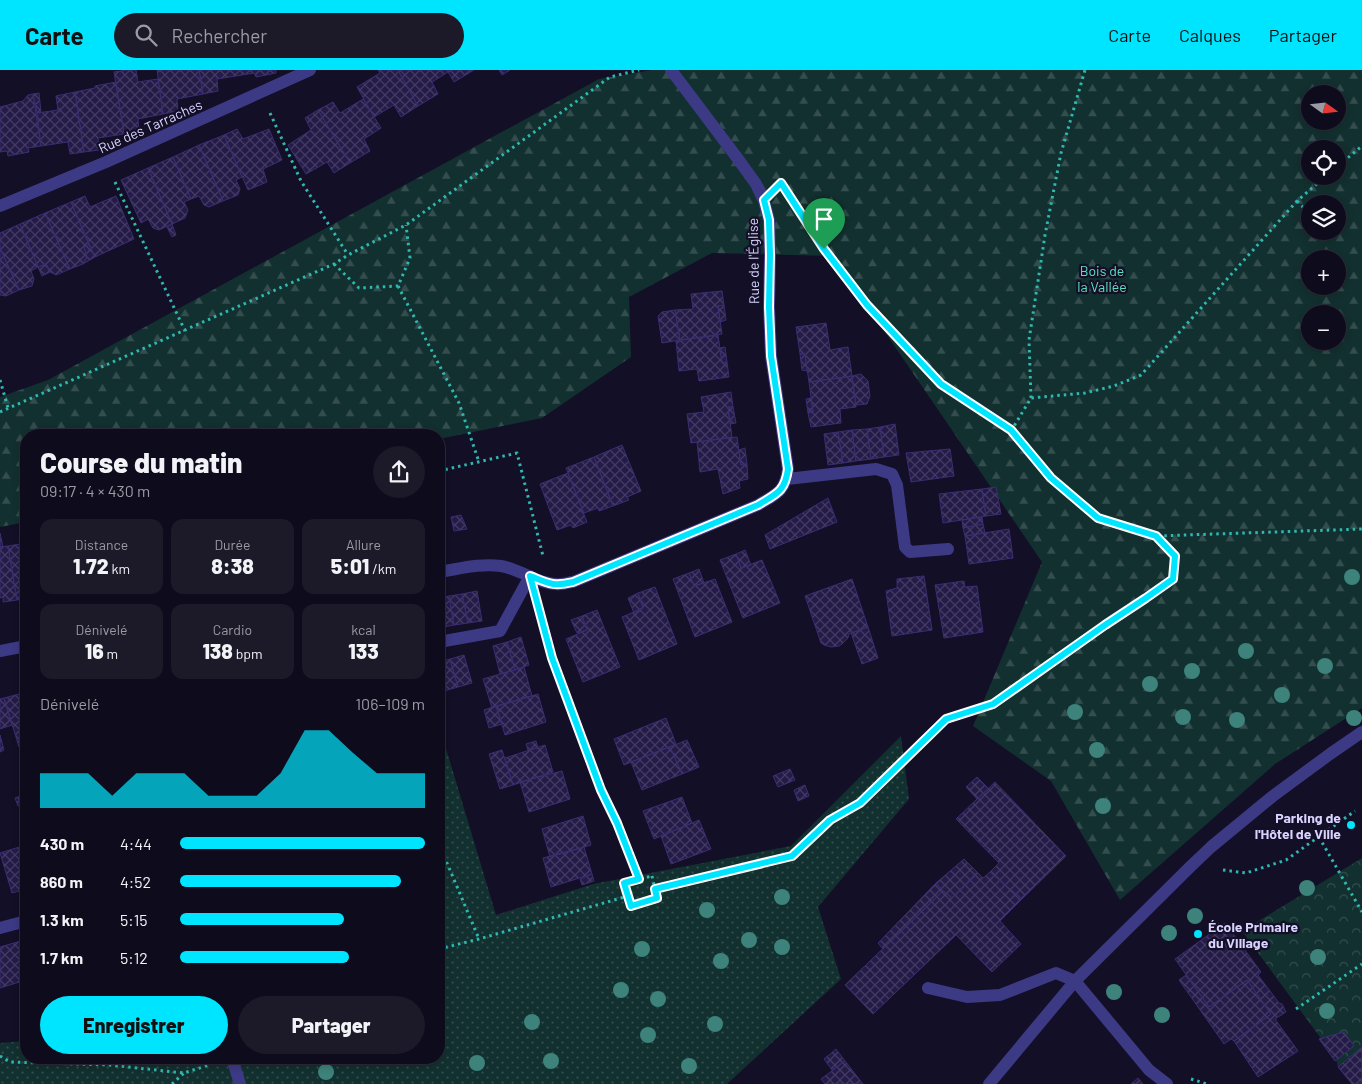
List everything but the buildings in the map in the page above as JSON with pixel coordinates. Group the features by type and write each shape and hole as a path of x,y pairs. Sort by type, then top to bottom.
{"street":[{"name":"Rue des Tarraches","path":"0,206 106,162 310,70"},
{"name":"Rue de l'Église","path":"671,70 756,184 764,200 769,220 771,356 788,469 787,479"},
{"path":"445,571 490,565 504,566 550,583 573,582 758,505 782,490 787,479 876,469 892,474 898,485 905,547 910,552 948,549"},
{"path":"445,641 500,631 530,576"},
{"path":"0,651 20,647"},
{"path":"990,1084 1075,981 1211,847 1273,796 1362,732"},
{"path":"0,928 20,923"},
{"path":"928,988 967,997 1000,995 1056,973 1075,981 1149,1070 1167,1084"},
{"path":"234,1064 240,1084"}],"path":[{"path":"0,412 334,264 406,225 610,77 639,70"},
{"path":"1011,430 1031,398 1029,340 1045,235 1061,153 1085,70"},
{"path":"260,92 301,182 348,255"},
{"path":"1346,159 1362,146"},
{"path":"106,162 185,331"},
{"path":"764,200 781,183 824,249 867,305 941,384 1011,430 1051,478 1098,518 1156,536 1362,530"},
{"path":"1031,398 1085,393 1114,386 1141,374 1297,201 1316,185"},
{"path":"1297,201 1301,205"},
{"path":"398,286 410,258 406,225"},
{"path":"334,264 359,288 398,286"},
{"path":"398,286 459,403 479,462"},
{"path":"0,380 8,408"},
{"path":"445,470 517,453 550,583"},
{"path":"655,889 792,856 830,820 860,803 946,719 993,704 1173,579 1175,556 1156,536"},
{"path":"530,576 552,658 601,790 639,879"},
{"path":"1190,867 1246,873 1286,860 1355,811"},
{"path":"1319,837 1362,912"},
{"path":"445,858 479,940"},
{"path":"652,876 657,898 631,906 624,883 639,879 652,876"},
{"path":"445,948 479,940 628,896"},
{"path":"1296,1009 1362,964"},
{"path":"0,1056 10,1062 20,1062"},
{"path":"76,1064 109,1065 184,1073 212,1064"},
{"path":"172,1084 184,1073"}],"green space":[{"name":"Bois de la Vallée","path":"652,70 1362,70 1362,708 1275,764 1120,900 1051,781 973,726 1042,562 833,256 712,253 629,297 631,357 542,418 445,438 445,429 20,429 20,523 0,527 0,397 48,380 599,79"},
{"path":"901,736 909,799 818,907 841,979 727,1084 0,1084 0,1043 20,1041 20,1064 445,1064 445,745 496,915 593,884 791,846"},
{"path":"1362,858 1362,1047 1338,1067 1336,1059 1242,931"}],"place":[{"name":"Parking de l'Hôtel de Ville","path":"1351,825"},
{"name":"École Primaire du Village","path":"1198,934"}],"route":[{"path":"781,183 824,249 867,305 941,384 1011,430 1051,478 1098,518 1156,536 1175,556 1173,579 993,704 946,719 860,803 830,820 792,856 655,889 657,898 631,906 624,883 639,879 617,823 601,790 552,658 530,576 550,583 573,582 758,505 782,490 787,479 788,469 771,356 769,220 764,200 781,183"}]}
